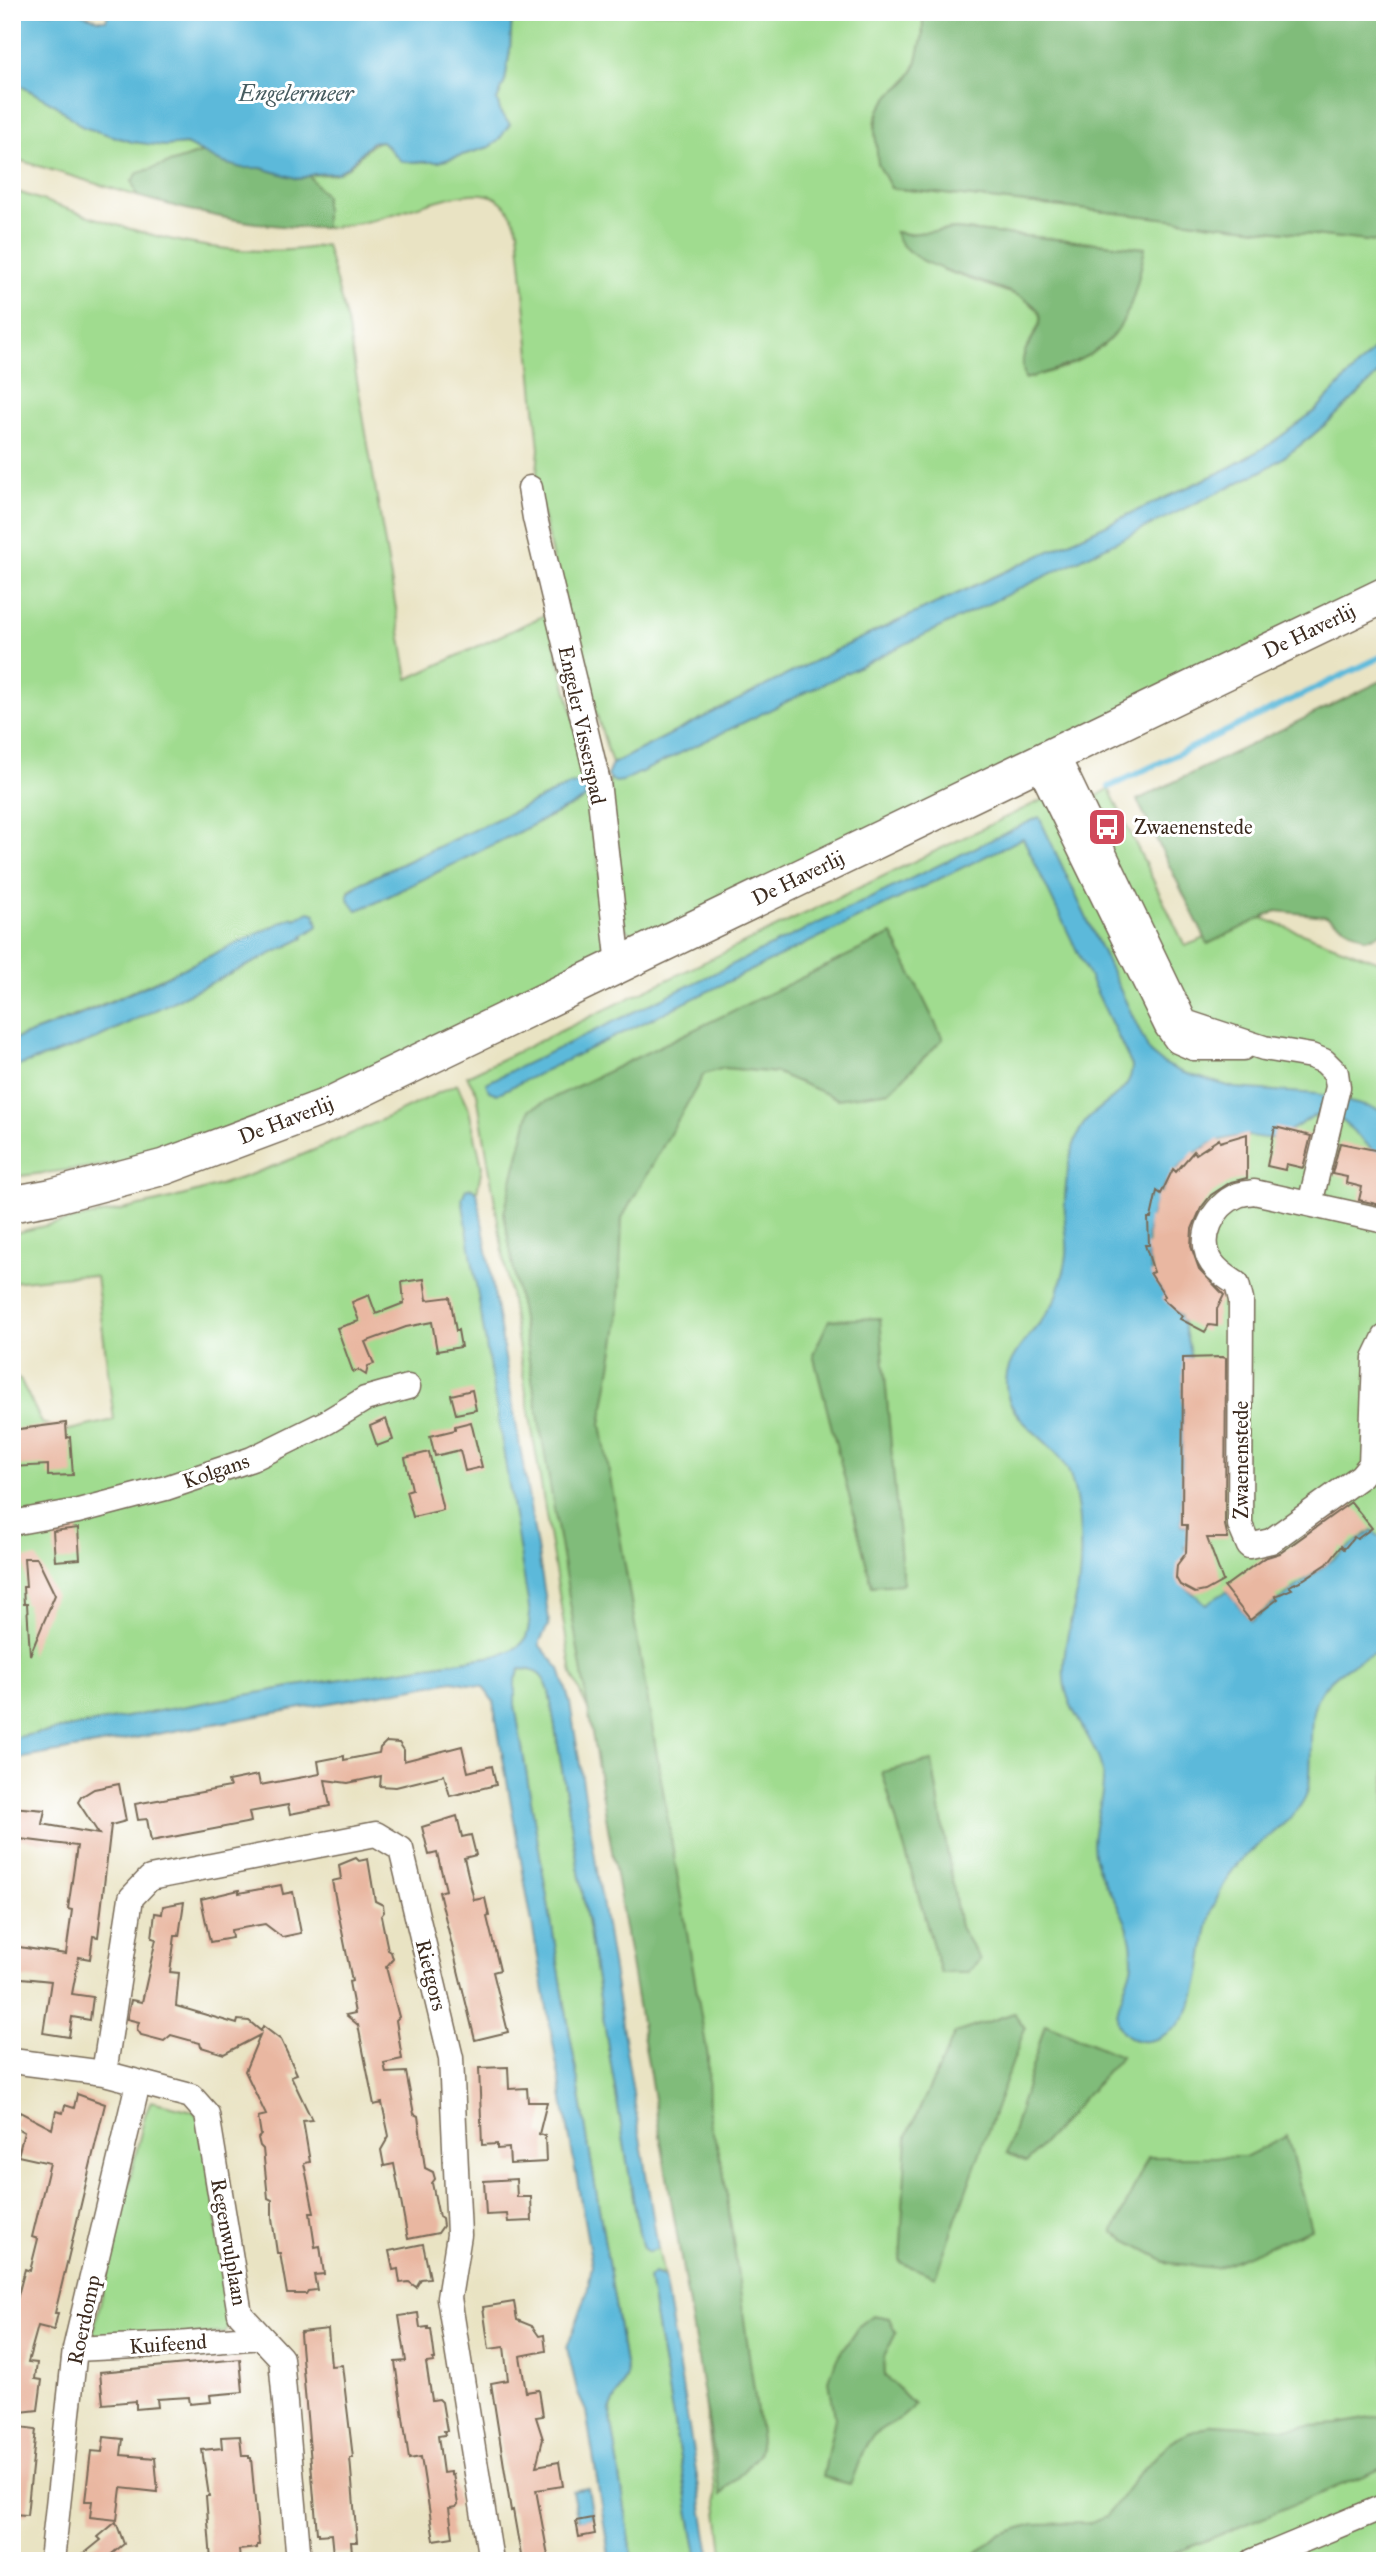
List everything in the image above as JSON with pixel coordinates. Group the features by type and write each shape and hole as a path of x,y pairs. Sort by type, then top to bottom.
{"street":[{"name":"Engeler Visserspad","path":"530,488 534,518 598,782 619,965"},
{"name":"De Haverlij","path":"12,1204 50,1197 164,1167 327,1106 1385,595"},
{"path":"1046,757 1167,1027 1177,1041 1193,1048 1264,1048 1311,1056 1324,1061 1336,1073 1338,1087 1310,1204"},
{"name":"De Haverlij","path":"12,1184 207,1150"},
{"name":"Zwaenenstede","path":"1385,1221 1254,1192 1238,1195 1220,1206 1208,1225 1206,1245 1211,1262 1237,1284 1241,1300 1240,1525 1249,1546 1271,1541 1361,1476 1371,1464 1375,1358 1385,1337"},
{"name":"Kolgans","path":"12,1523 78,1511 166,1488 252,1459 327,1422 365,1399 408,1387"},
{"name":"Rietgors","path":"104,2073 131,1898 150,1878 376,1834 401,1849 451,2058 459,2235 449,2298 491,2561"},
{"name":"Regenwulplaan","path":"12,2061 104,2073 191,2096 207,2114 240,2314 281,2358 299,2561"},
{"name":"Roerdomp","path":"52,2561 75,2349 138,2083"},
{"name":"Kuifeend","path":"75,2349 261,2337"},
{"path":"1253,2561 1385,2506"}],"green space":[{"path":"512,12 923,12 922,43 916,65 908,78 883,104 876,120 877,143 891,188 1385,243 1385,338 1316,410 1272,443 1225,470 840,648 612,764 564,609 536,484 539,449 518,230 514,219 508,208 499,200 476,194 447,198 367,221 325,228 325,196 309,176 334,174 344,170 375,143 382,141 402,162 439,162 489,147 510,124 501,114 497,100 505,81","holes":["956,229 1145,249 1066,367 1026,378 1024,353 1040,324 1037,309 1022,297 944,270 910,252 895,232 908,234"]},
{"path":"923,12 1385,12 1385,243 891,188 878,164 875,130 879,110 891,94 905,83 915,68 923,35"},
{"path":"12,81 55,104 83,127 164,146 186,144 204,152 138,173 132,181 137,196 12,158"},
{"path":"204,152 221,162 242,168 261,168 299,179 309,176 325,196 325,228 276,226 230,219 137,196 132,181 138,173"},
{"path":"12,190 128,228 206,246 286,250 326,245 347,322 408,679 547,614 592,789 605,940 599,964 417,1054 205,1141 108,1165 12,1177 12,1068 89,1042 304,938 303,936 318,926 314,914 295,919 293,917 119,997 12,1040","holes":["570,785 589,789 585,799 375,903 350,900 349,890 363,882"]},
{"path":"956,229 1145,248 1139,278 1122,322 1111,338 1097,350 1054,370 1025,379 1023,359 1040,322 1039,312 1028,301 1011,292 941,269 920,259 904,247 895,232 908,234"},
{"path":"1385,367 1385,586 647,940 634,936 624,927 609,780 1264,470 1313,435"},
{"path":"1385,679 1385,932 1366,939 1326,916 1276,911 1208,944 1137,800"},
{"path":"1109,789 1185,946 1259,917 1385,964 1385,2561 724,2561 636,1819 572,1674 477,1093 467,1076 1048,797 1087,802"},
{"path":"892,934 943,1039 890,1091 838,1099 777,1073 724,1068 704,1074 622,1218 618,1326 601,1424 708,2057 709,2120 722,2162 761,2440 758,2455 721,2495 504,1213 530,1109"},
{"path":"457,1084 469,1110 482,1166 477,1192 472,1188 530,1614 524,1641 501,1655 296,1686 12,1738 12,1375 21,1381 42,1423 65,1431 114,1420 96,1277 80,1275 12,1282 12,1234 154,1203 247,1176 354,1133"},
{"path":"880,1318 903,1584 872,1586 813,1354 829,1320"},
{"path":"520,1669 539,1674 549,1691 639,2233 643,2248 648,2252 658,2248 664,2277 660,2274 654,2309 698,2561 633,2561 610,2410 627,2376 515,1705 515,1682"},
{"path":"932,1761 960,1927 980,1960 967,1973 941,1973 882,1772"},
{"path":"1014,2013 1025,2028 935,2277 900,2262 907,2136 955,2033"},
{"path":"1045,2024 1121,2056 1027,2162 1007,2153"},
{"path":"151,2101 193,2111 203,2121 231,2318 225,2333 91,2341 145,2115"},
{"path":"1287,2136 1311,2229 1216,2268 1169,2263 1113,2233 1148,2157 1245,2157"},
{"path":"873,2315 889,2318 896,2333 884,2357 885,2375 914,2404 904,2416 882,2428 871,2438 850,2484 823,2477 835,2417 829,2381 836,2360 859,2326"},
{"path":"1385,2415 1385,2467 1156,2561 968,2561 998,2535 1033,2524 1088,2523 1107,2516 1136,2477 1172,2440 1212,2424 1285,2428 1339,2424"}],"water":[{"name":"Engelermeer","path":"12,12 77,12 98,20 106,20 109,12 512,12 505,81 497,100 501,114 510,124 498,141 489,147 439,162 402,162 382,141 372,142 347,167 337,173 314,174 299,179 261,168 242,168 221,162 186,144 164,146 132,142 83,127 54,104 12,81"},
{"path":"1385,338 1385,367 1328,423 1264,470 623,781 615,782 607,776 612,764 840,648 1225,470 1272,443 1316,410"},
{"path":"579,783 590,788 586,791 585,799 375,903 357,910 349,901 348,894 363,882"},
{"path":"1039,817 1150,1053 1181,1072 1235,1088 1317,1094 1385,1111 1385,1162 1343,1121 1313,1116 1273,1138 1234,1137 1200,1150 1184,1162 1171,1177 1152,1212 1148,1251 1152,1271 1157,1284 1180,1316 1191,1358 1184,1359 1182,1526 1189,1526 1193,1542 1184,1547 1188,1553 1182,1584 1206,1604 1227,1591 1251,1621 1372,1530 1385,1543 1385,1648 1346,1668 1322,1690 1312,1716 1310,1782 1302,1803 1287,1821 1232,1871 1213,1908 1198,1982 1185,2016 1173,2029 1156,2039 1144,2041 1133,2039 1123,2032 1118,2024 1119,2004 1132,1962 1131,1944 1123,1917 1095,1859 1093,1839 1102,1790 1101,1768 1071,1705 1064,1679 1066,1646 1080,1565 1079,1518 1074,1488 1063,1462 1013,1408 1007,1395 1006,1380 1014,1357 1053,1305 1058,1293 1066,1259 1066,1187 1075,1141 1086,1121 1126,1085 1132,1066 1023,838 497,1094 489,1091 486,1083"},
{"path":"309,912 315,914 318,926 303,936 304,938 89,1042 12,1068 12,1040 78,1016"},
{"path":"472,1188 477,1192 549,1619 540,1646 560,1669 570,1703 658,2248 648,2252 643,2248 639,2233 549,1691 539,1674 520,1669 515,1682 515,1705 627,2376 610,2410 633,2561 610,2561 586,2411 578,2394 567,2348 587,2293 592,2265 493,1701 483,1687 453,1681 12,1760 12,1738 296,1686 501,1655 521,1645 527,1636 530,1614 462,1198 466,1189"},
{"path":"654,2273 664,2277 711,2561 698,2561 649,2278"},
{"path":"588,2488 593,2518 578,2521 572,2491"}],"building":[{"path":"1275,1127 1311,1136 1303,1168 1286,1164 1285,1170 1267,1166"},
{"path":"1247,1134 1247,1178 1231,1182 1211,1195 1201,1208 1192,1229 1191,1246 1199,1269 1224,1295 1217,1309 1217,1326 1209,1325 1205,1332 1180,1319 1182,1316 1162,1298 1165,1296 1150,1273 1154,1272 1145,1245 1149,1245 1148,1218 1151,1218 1157,1191 1161,1194 1173,1169 1176,1172 1194,1151 1196,1154 1219,1139 1220,1142"},
{"path":"1340,1143 1385,1152 1385,1206 1359,1200 1362,1187 1346,1183 1347,1177 1332,1174"},
{"path":"424,1279 427,1300 450,1297 461,1347 437,1351 432,1322 406,1327 365,1342 374,1364 368,1366 366,1375 358,1370 353,1372 337,1328 359,1321 352,1302 369,1295 376,1314 404,1303 402,1282"},
{"path":"1183,1358 1226,1358 1225,1525 1228,1538 1207,1538 1223,1581 1205,1591 1195,1593 1180,1585 1176,1578 1177,1565 1186,1553 1187,1525 1182,1525"},
{"path":"472,1390 476,1410 456,1414 451,1395"},
{"path":"386,1419 393,1440 377,1446 370,1426"},
{"path":"471,1422 482,1467 465,1471 460,1450 435,1456 430,1436 455,1430 455,1426"},
{"path":"66,1423 73,1475 48,1476 48,1465 12,1467 12,1430"},
{"path":"429,1452 443,1510 413,1517 406,1491 412,1489 405,1458"},
{"path":"1351,1502 1372,1528 1357,1539 1354,1537 1344,1549 1341,1546 1327,1564 1289,1586 1292,1589 1275,1596 1278,1599 1250,1620 1224,1587 1264,1558 1280,1553"},
{"path":"78,1528 80,1559 55,1561 53,1531"},
{"path":"24,1558 37,1558 55,1595 30,1655 27,1604 24,1604"},
{"path":"386,1742 399,1743 404,1750 404,1761 462,1746 468,1772 492,1766 496,1785 450,1796 444,1775 396,1787 380,1786 381,1776 348,1783 325,1780 330,1806 290,1814 288,1805 249,1812 251,1822 151,1841 147,1819 138,1820 135,1804 230,1787 228,1781 258,1775 260,1785 320,1774 318,1761 344,1756 344,1760 379,1753"},
{"path":"119,1784 126,1821 111,1825 98,1937 93,1936 90,1959 79,1957 72,1994 93,1997 90,2020 72,2017 69,2037 43,2033 51,1981 12,1977 12,1946 66,1954 72,1910 68,1909 77,1846 12,1838 12,1807 45,1810 42,1824 99,1834 78,1802 94,1789"},
{"path":"457,1816 462,1837 471,1835 476,1855 464,1858 474,1900 485,1898 500,1970 493,1972 508,2032 475,2040 439,1892 446,1890 437,1853 429,1855 422,1827"},
{"path":"356,1858 359,1861 368,1859 375,1901 383,1905 384,1912 381,1916 388,1950 393,1959 386,1967 399,2017 396,2020 402,2059 384,2063 386,2073 406,2072 414,2114 418,2116 425,2168 433,2172 435,2179 432,2183 443,2226 438,2233 408,2239 394,2164 384,2166 381,2150 389,2136 382,2103 374,2105 358,2025 346,2015 355,2013 349,1982 352,1981 332,1881 341,1879 339,1865"},
{"path":"281,1885 283,1894 293,1892 301,1933 282,1937 265,1924 231,1930 232,1938 210,1942 201,1899 239,1890 239,1893"},
{"path":"184,1902 179,1936 175,1936 170,1972 179,1973 176,2006 237,2024 238,2020 249,2021 261,2031 263,2026 281,2040 297,2074 291,2076 312,2120 303,2121 310,2162 304,2163 314,2213 310,2213 315,2247 320,2246 324,2274 314,2275 317,2290 308,2291 306,2294 287,2294 280,2253 277,2253 272,2200 268,2198 263,2149 258,2138 261,2135 258,2117 266,2115 245,2071 260,2035 224,2054 201,2047 200,2043 171,2035 164,2041 141,2035 137,2029 139,2022 127,2019 131,2000 142,2002 156,1939 152,1938 155,1913 162,1914 163,1906"},
{"path":"508,2067 509,2089 527,2088 528,2102 547,2102 539,2134 545,2136 546,2162 510,2164 509,2148 497,2149 497,2144 482,2145 479,2068"},
{"path":"77,2094 105,2104 55,2313 58,2313 54,2330 38,2326 28,2362 37,2363 35,2379 42,2380 38,2410 12,2413 12,2302 16,2303 25,2269 30,2271 38,2239 32,2237 50,2163 18,2156 24,2132 13,2126 20,2112 52,2129 56,2111 63,2113 65,2105 74,2108"},
{"path":"516,2179 517,2197 531,2197 532,2221 508,2222 507,2214 486,2215 484,2181"},
{"path":"423,2244 430,2278 421,2279 416,2287 409,2282 400,2283 398,2269 393,2270 389,2251"},
{"path":"514,2302 517,2320 532,2326 539,2336 544,2335 546,2351 520,2356 526,2392 539,2390 543,2416 536,2417 543,2439 536,2466 559,2462 563,2486 536,2490 549,2561 522,2561 513,2510 511,2511 491,2383 508,2380 504,2347 489,2349 483,2307"},
{"path":"418,2313 420,2328 431,2329 435,2359 434,2362 426,2363 432,2400 439,2399 442,2402 447,2431 444,2431 445,2435 438,2436 443,2473 453,2474 458,2504 449,2508 453,2537 434,2540 421,2457 409,2459 395,2362 406,2361 399,2316"},
{"path":"328,2329 331,2366 342,2365 353,2458 350,2458 357,2542 351,2542 352,2552 333,2554 331,2534 317,2533 300,2334"},
{"path":"240,2359 243,2392 210,2395 211,2402 190,2404 189,2397 157,2399 158,2407 136,2409 136,2401 103,2404 100,2372"},
{"path":"12,2426 36,2429 27,2515 12,2514"},
{"path":"240,2436 242,2456 251,2458 259,2545 257,2548 239,2550 240,2561 211,2561 206,2496 209,2496 202,2450 222,2448 221,2437"},
{"path":"104,2437 123,2439 121,2455 155,2458 158,2492 121,2488 117,2520 90,2517 92,2501 85,2501 91,2451 102,2452"},
{"path":"592,2518 595,2534 579,2537 576,2521"},
{"path":"116,2522 124,2544 103,2561 75,2561 101,2540 98,2537"}],"waterway":[{"path":"1109,787 1385,655"}],"place":[{"name":"Zwaenenstede","path":"1107,827"}]}
